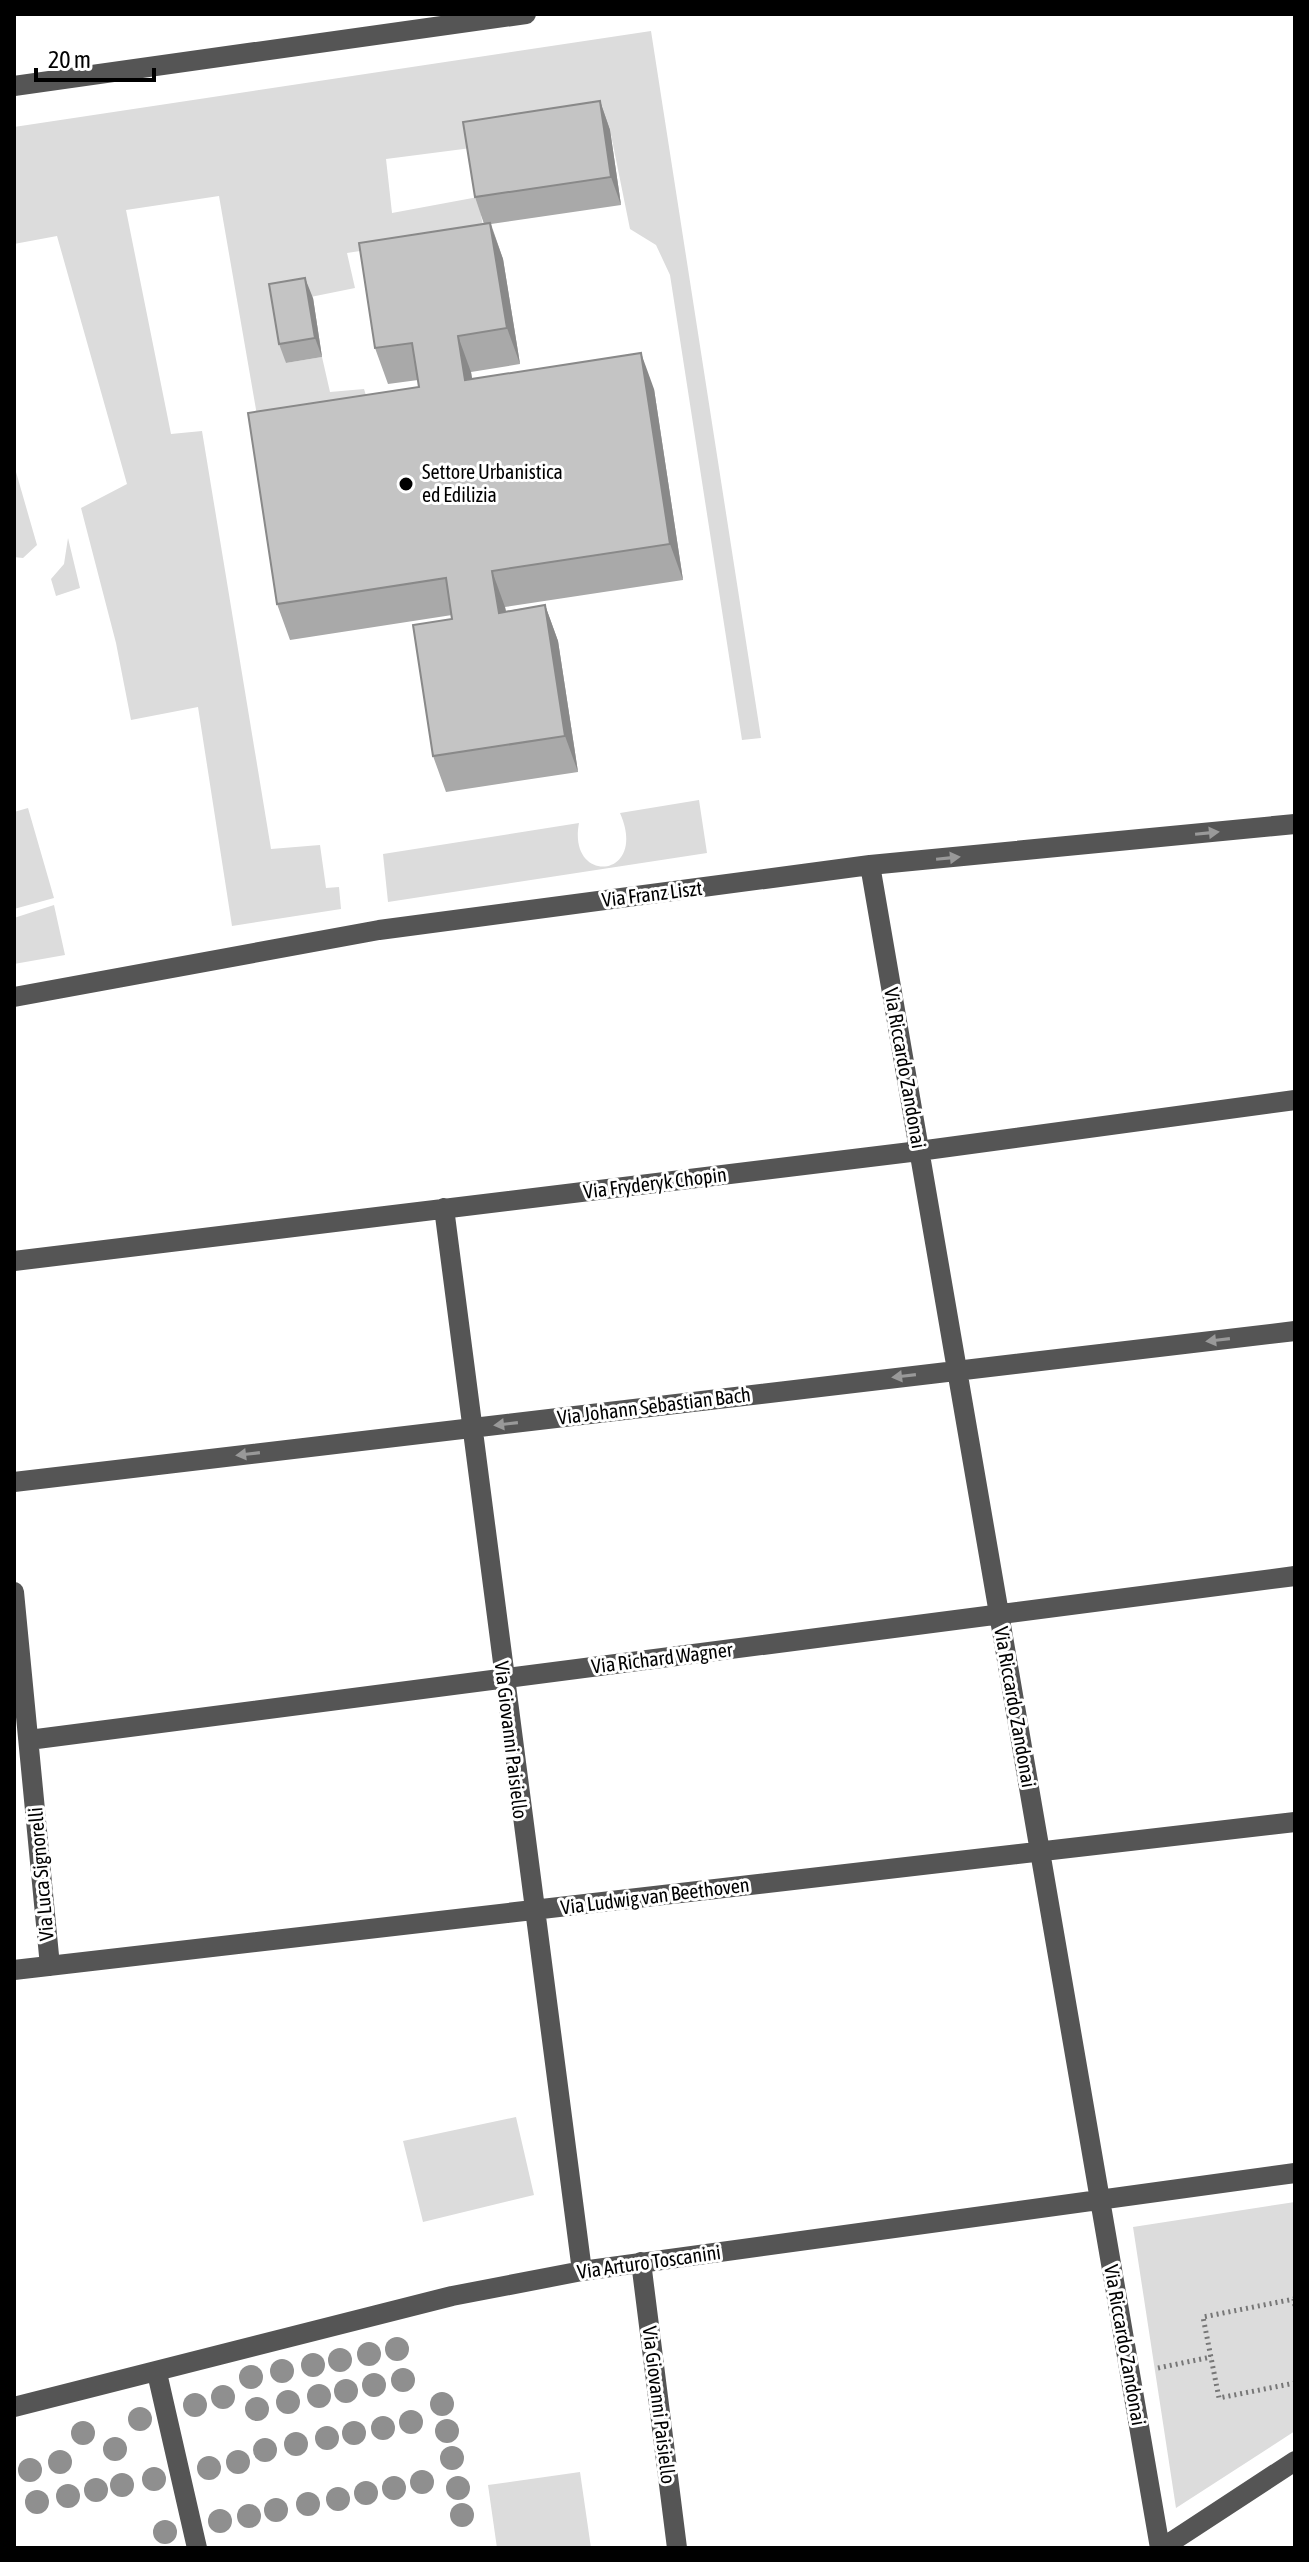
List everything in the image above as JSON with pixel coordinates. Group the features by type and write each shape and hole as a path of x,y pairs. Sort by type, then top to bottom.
{"street":[{"path":"14,86 526,14"},
{"name":"Via Franz Liszt","path":"14,997 379,930 870,865 1295,824"},
{"name":"Via Riccardo Zandonai","path":"870,865 1161,2548"},
{"name":"Via Fryderyk Chopin","path":"14,1261 919,1151 1295,1100"},
{"name":"Via Giovanni Paisiello","path":"444,1208 532,1910 582,2271"},
{"name":"Via Johann Sebastian Bach","path":"14,1482 1295,1331"},
{"name":"Via Richard Wagner","path":"29,1740 1295,1576"},
{"name":"Via Luca Signorelli","path":"14,1592 50,1966"},
{"name":"Via Ludwig van Beethoven","path":"14,1970 1295,1822"},
{"name":"Via Arturo Toscanini","path":"14,2407 452,2296 582,2271 1295,2173"},
{"name":"Via Giovanni Paisiello","path":"641,2262 677,2548"},
{"path":"157,2373 197,2548"},
{"path":"1161,2548 1295,2461"}],"path":[{"path":"1295,2301 1203,2317 1219,2398 1295,2383"},
{"path":"1157,2384 1155,2368 1211,2356"}],"shaded area":[{"path":"651,31 761,738 742,740 670,275 656,245 630,229 610,130 386,159 392,213 478,197 484,232 347,253 355,288 276,304 286,363 322,357 330,392 364,389 369,405 258,421 219,196 126,210 171,434 202,431 271,849 320,845 326,888 339,887 341,909 232,926 198,707 131,720 116,643 81,508 127,484 57,236 14,244 14,127"},
{"path":"14,465 37,545 23,558 14,557"},
{"path":"68,538 80,588 56,596 51,579 64,564"},
{"path":"699,800 707,853 388,902 383,854 579,823 579,843 584,857 594,865 606,866 617,862 624,851 626,835 620,813"},
{"path":"28,808 54,898 14,909 14,812"},
{"path":"54,905 65,955 14,964 14,918"},
{"path":"516,2117 534,2195 423,2222 403,2141"},
{"path":"1295,2202 1295,2431 1176,2508 1133,2227"},
{"path":"580,2472 591,2548 497,2548 488,2485"}],"building":[{"path":"600,101 611,177 475,197 463,122"},
{"path":"490,223 507,328 458,336 465,380 641,353 670,544 492,571 499,613 545,605 565,736 433,756 413,625 452,619 446,578 277,604 248,413 419,387 412,343 375,348 359,243"},
{"path":"305,278 315,338 279,344 269,284"}],"place":[{"name":"Settore Urbanistica ed Edilizia","path":"406,484"}]}
